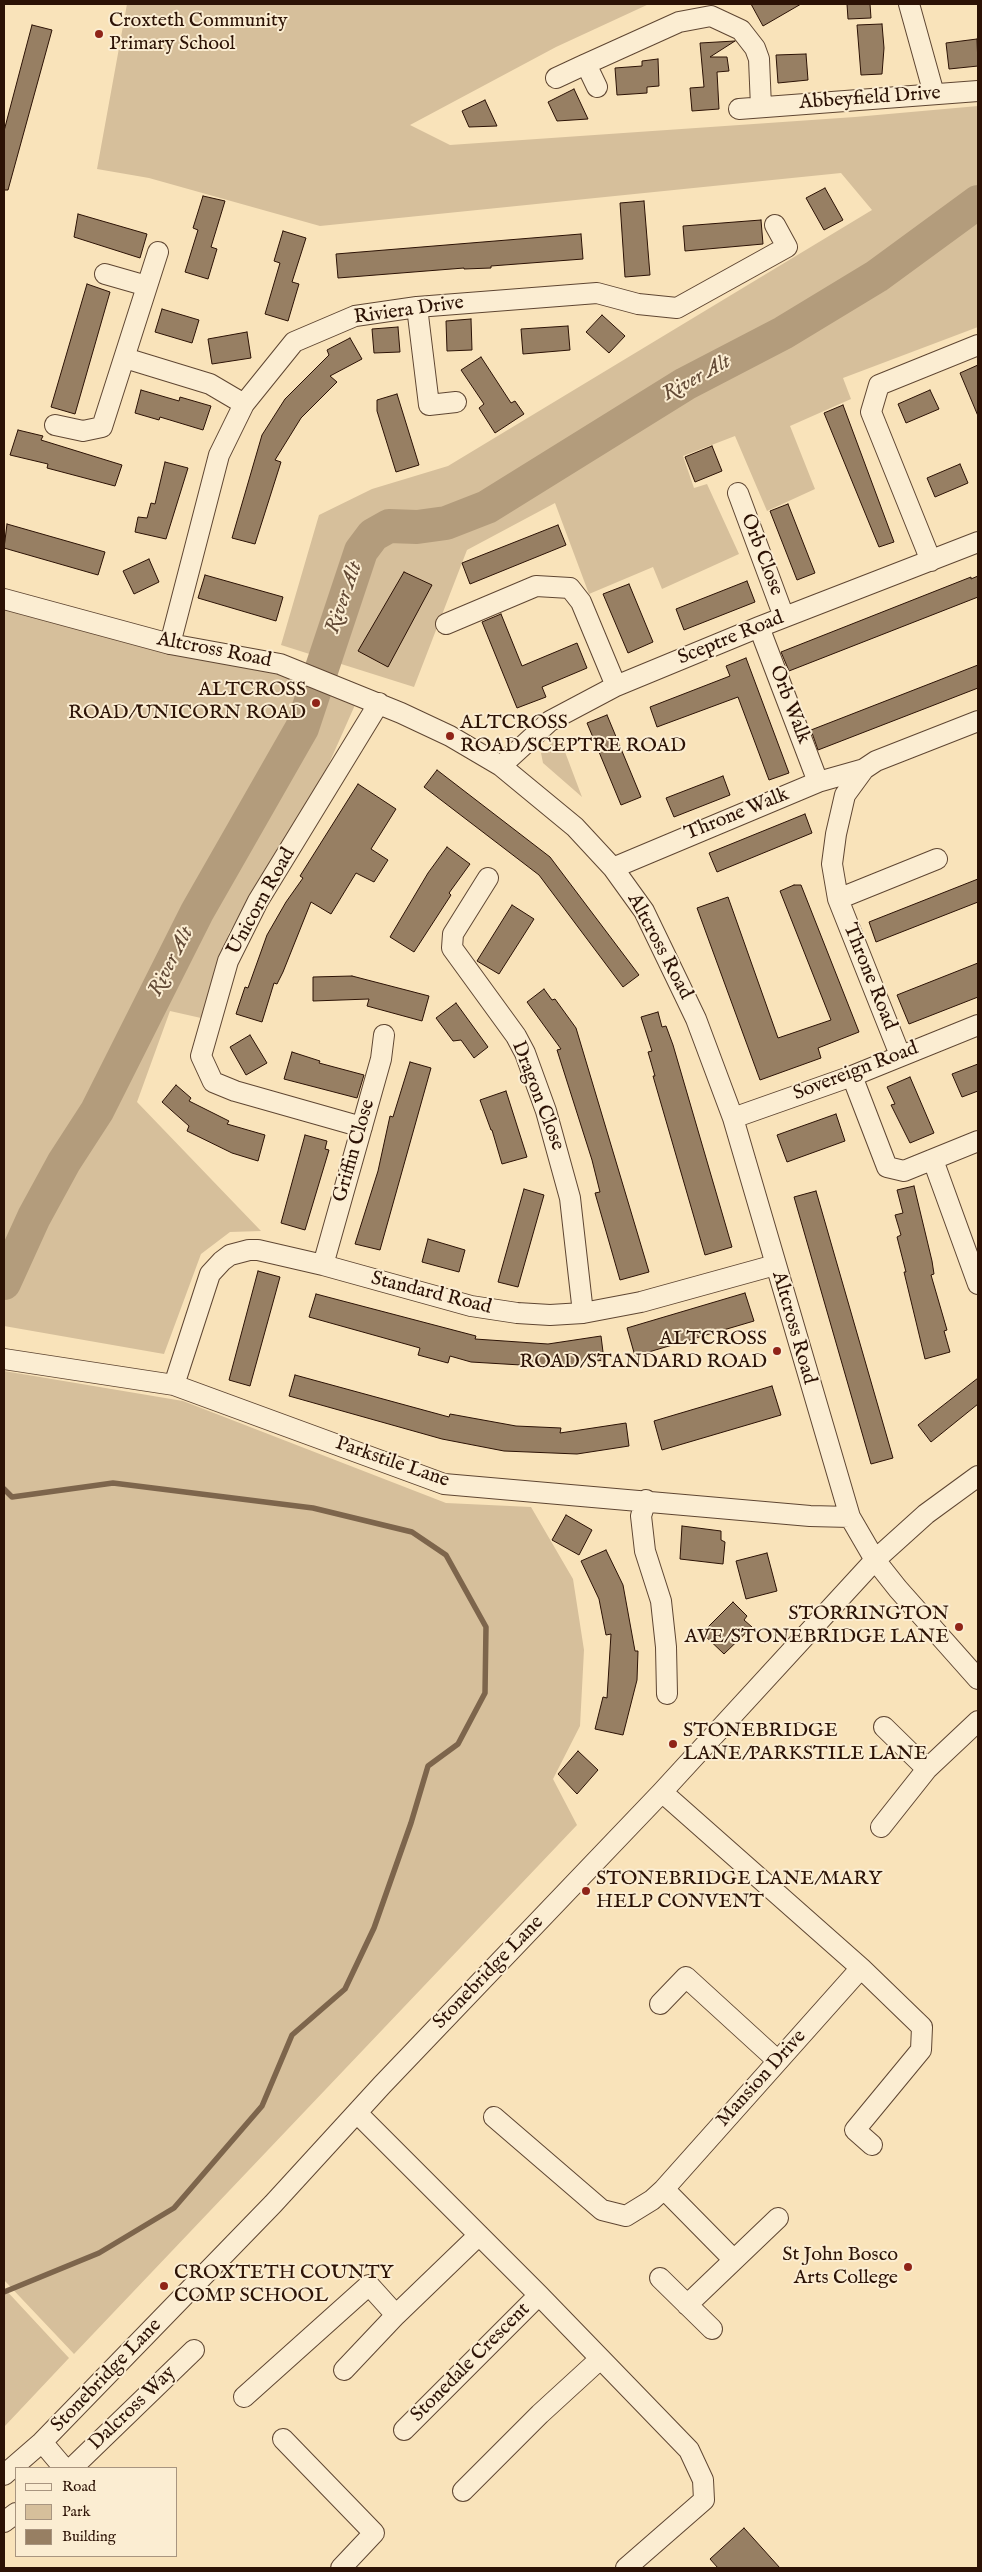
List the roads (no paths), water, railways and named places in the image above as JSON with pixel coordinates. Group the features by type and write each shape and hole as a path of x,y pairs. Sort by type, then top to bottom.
{"street":[{"path":"909,4 934,94"},
{"path":"556,78 679,22 711,16 731,23 741,30 755,48 759,58 761,107"},
{"path":"586,64 597,87"},
{"name":"Abbeyfield Drive","path":"739,109 978,91"},
{"name":"Riviera Drive","path":"170,644 219,455 244,404 294,342 355,316 417,307 597,293 638,304 677,308 787,247 775,224"},
{"path":"55,425 83,431 102,427 158,252"},
{"path":"105,274 147,286"},
{"path":"417,307 428,405 456,402"},
{"path":"931,561 871,412 879,385 978,345"},
{"path":"125,358 210,384 244,404"},
{"name":"Orb Close","path":"738,492 784,617"},
{"name":"Sceptre Road","path":"501,766 550,721 616,686 784,617 978,542"},
{"path":"446,624 536,586 570,588 581,602 616,686"},
{"name":"Altcross Road","path":"4,599 170,644 280,664 378,703 450,736 501,766 575,827 613,868 644,912 684,994 696,1019 733,1118 850,1517 875,1560 898,1589 978,1679"},
{"name":"Orb Walk","path":"759,627 818,782"},
{"name":"Unicorn Road","path":"362,1128 235,1092 213,1082 201,1056 228,960 258,901 378,703"},
{"name":"Throne Road","path":"900,1055 838,899 832,864 836,834 845,794 864,769 876,761 978,721"},
{"name":"Throne Walk","path":"613,868 818,782 864,769"},
{"name":"Throne Road","path":"838,899 937,859"},
{"name":"Dragon Close","path":"488,878 453,934 452,948 516,1036 525,1053 546,1111 570,1198 584,1313"},
{"name":"Sovereign Road","path":"733,1118 852,1076 978,1025"},
{"name":"Griffin Close","path":"323,1265 381,1059 384,1035"},
{"path":"852,1076 887,1167 904,1171 978,1141"},
{"path":"933,1160 978,1284"},
{"name":"Standard Road","path":"174,1385 210,1274 222,1261 240,1252 258,1250 323,1265 471,1306 517,1313 550,1315 584,1313 642,1302 775,1265"},
{"name":"Parkstile Lane","path":"9,1360 174,1385 444,1484 646,1500 810,1516 850,1517"},
{"name":"Stonebridge Lane","path":"4,2475 42,2442 273,2204 662,1792 875,1560 926,1514 978,1476"},
{"path":"646,1500 641,1516 645,1551 661,1601 666,1647 667,1694"},
{"path":"881,1827 927,1769 978,1721"},
{"path":"884,1727 927,1769"},
{"path":"662,1792 861,1968 922,2027 921,2050 855,2130 872,2145"},
{"name":"Mansion Drive","path":"494,2117 602,2210 626,2216 652,2200 664,2189 861,1968"},
{"path":"660,2004 686,1977 778,2061"},
{"name":"Stonedale Crescent","path":"357,2113 539,2295 599,2360 689,2450 704,2480 704,2500 626,2568"},
{"path":"664,2189 734,2259"},
{"path":"687,2305 778,2218"},
{"path":"344,2370 396,2315 479,2235"},
{"path":"660,2278 712,2330"},
{"path":"244,2397 368,2285 396,2315"},
{"name":"Stonedale Crescent","path":"404,2430 539,2295"},
{"name":"Dalcross Way","path":"73,2467 194,2350"},
{"path":"464,2491 540,2414 599,2360"},
{"path":"283,2439 374,2534 341,2568"},
{"path":"42,2442 63,2467"},
{"path":"4,2522 15,2513"}],"waterway":[{"name":"River Alt","path":"4,1283 34,1217 64,1162 97,1111 197,912 302,728 361,551 373,535 389,526 417,527 446,523 487,507 685,384 783,333 877,276 978,202"},
{"path":"4,1489 12,1497 113,1483 313,1508 412,1532 446,1555 486,1627 485,1693 458,1744 428,1766 411,1823 374,1928 345,1989 292,2035 262,2106 174,2208 99,2253 4,2292"}],"place":[{"name":"Croxteth Community Primary School","path":"99,34"},
{"name":"ALTCROSS ROAD/UNICORN ROAD","path":"316,703"},
{"name":"ALTCROSS ROAD/SCEPTRE ROAD","path":"450,736"},
{"name":"ALTCROSS ROAD/STANDARD ROAD","path":"777,1351"},
{"name":"STORRINGTON AVE/STONEBRIDGE LANE","path":"959,1627"},
{"name":"STONEBRIDGE LANE/PARKSTILE LANE","path":"673,1744"},
{"name":"STONEBRIDGE LANE/MARY HELP CONVENT","path":"586,1891"},
{"name":"St John Bosco Arts College","path":"908,2267"},
{"name":"CROXTETH COUNTY COMP SCHOOL","path":"164,2286"}]}
